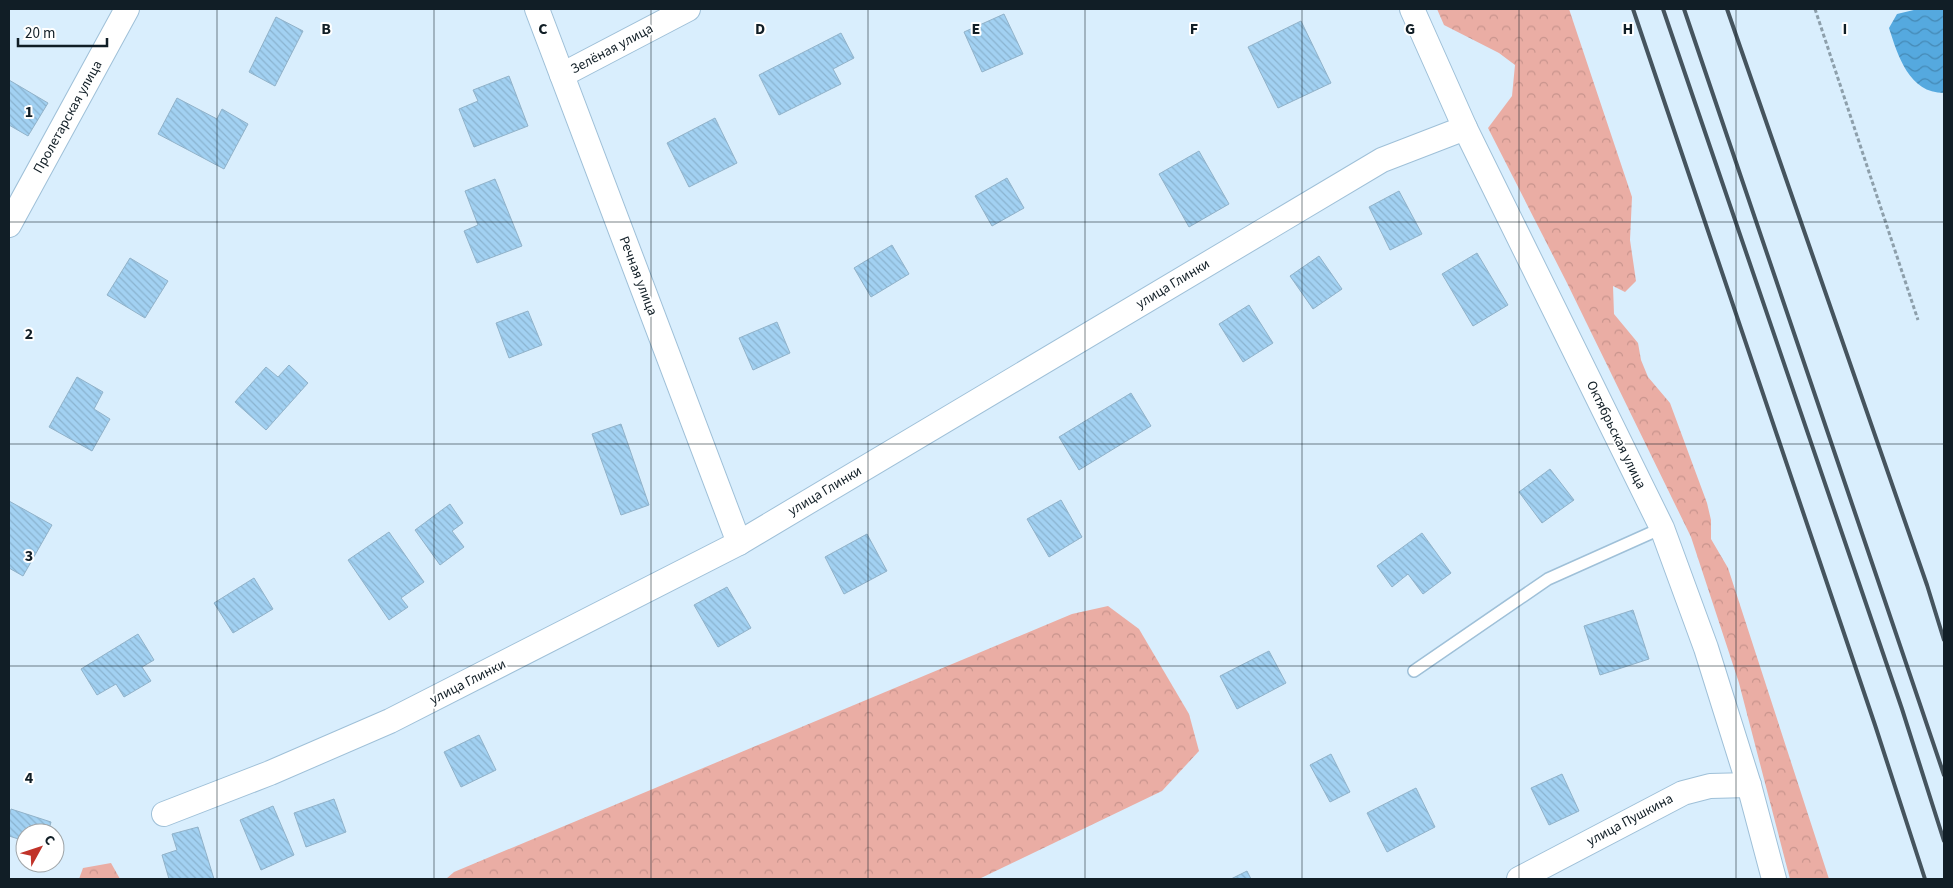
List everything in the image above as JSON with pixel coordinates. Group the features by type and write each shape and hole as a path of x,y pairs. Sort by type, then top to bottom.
{"street":[{"name":"Пролетарская улица","path":"9,225 127,9"},
{"name":"Речная улица","path":"537,9 739,543"},
{"name":"Зелёная улица","path":"562,75 688,9"},
{"name":"Октябрьская улица","path":"1412,9 1465,128 1662,528 1706,648 1748,785 1774,879"},
{"name":"улица Глинки","path":"164,814 270,773 390,721 739,543 1382,160 1465,128"},
{"name":"улица Пушкина","path":"1519,879 1683,793 1710,786 1748,785"}],"lane":[{"path":"1414,671 1548,578 1662,528"}],"path":[{"path":"1815,9 1918,320"}],"green space":[{"path":"1437,9 1569,9 1632,197 1630,240 1636,281 1625,292 1613,286 1614,314 1638,343 1641,360 1648,377 1670,403 1707,503 1711,520 1711,539 1728,568 1829,879 1790,879 1739,683 1691,537 1567,283 1488,128 1512,96 1515,65 1499,53 1444,25"},
{"path":"1108,606 1139,629 1189,714 1199,751 1162,791 979,879 446,879 454,872 1072,614"},
{"path":"111,863 120,879 79,879 83,868"}],"water":[{"path":"1918,9 1944,9 1944,93 1922,87 1914,80 1901,61 1889,28 1897,14"}],"building":[{"path":"1004,14 1023,54 982,72 964,32"},
{"path":"276,17 303,31 275,86 249,72"},
{"path":"1301,21 1331,83 1278,108 1248,47"},
{"path":"841,33 854,58 833,69 841,84 779,115 759,75"},
{"path":"509,76 528,126 474,147 459,109 478,101 473,90"},
{"path":"9,80 48,103 28,136 9,125"},
{"path":"177,98 217,119 222,109 248,124 224,169 158,134"},
{"path":"715,118 737,163 689,187 667,143"},
{"path":"1199,151 1229,204 1189,227 1159,174"},
{"path":"1007,178 1024,208 992,226 975,196"},
{"path":"495,179 522,246 477,263 464,231 478,225 465,191"},
{"path":"1399,191 1422,234 1390,250 1369,207"},
{"path":"892,245 909,274 871,297 854,268"},
{"path":"1477,253 1508,305 1473,326 1442,274"},
{"path":"1319,256 1342,289 1313,309 1290,276"},
{"path":"130,258 168,281 145,318 107,295"},
{"path":"1249,305 1273,343 1243,362 1219,324"},
{"path":"528,311 542,345 509,358 496,323"},
{"path":"777,322 790,353 753,370 739,338"},
{"path":"289,365 308,383 266,430 235,402 266,367 278,377"},
{"path":"77,377 103,392 94,409 110,419 92,451 49,427"},
{"path":"1131,393 1151,426 1079,470 1059,437"},
{"path":"621,424 649,505 621,515 592,434"},
{"path":"1550,469 1574,500 1542,523 1519,492"},
{"path":"1061,500 1082,537 1049,557 1027,519"},
{"path":"9,501 52,525 23,576 9,568"},
{"path":"450,504 463,523 452,531 464,547 440,565 415,530"},
{"path":"389,532 424,582 401,598 408,607 389,620 348,560"},
{"path":"1422,533 1451,573 1423,594 1408,574 1392,587 1377,566"},
{"path":"867,534 887,571 844,594 825,557"},
{"path":"254,578 273,609 233,633 214,603"},
{"path":"727,587 751,628 718,647 694,605"},
{"path":"1633,610 1649,659 1600,675 1584,626"},
{"path":"138,634 154,660 142,667 151,681 124,697 116,684 97,695 81,669"},
{"path":"1269,651 1286,683 1237,709 1220,676"},
{"path":"479,735 496,770 461,787 444,752"},
{"path":"1331,754 1350,792 1330,802 1310,765"},
{"path":"1562,774 1579,811 1549,825 1531,788"},
{"path":"1416,788 1435,827 1387,852 1367,813"},
{"path":"334,799 346,832 306,847 294,813"},
{"path":"273,806 294,855 261,870 240,820"},
{"path":"11,809 51,822 15,823 15,838 9,836"},
{"path":"198,827 214,879 169,879 162,855 177,850 172,834"},
{"path":"1247,871 1251,879 1231,879"}],"railway":[{"path":"1633,9 1875,725 1925,879"},
{"path":"1663,9 1902,709 1944,841"},
{"path":"1684,9 1944,775"},
{"path":"1727,9 1927,585 1944,640"}]}
